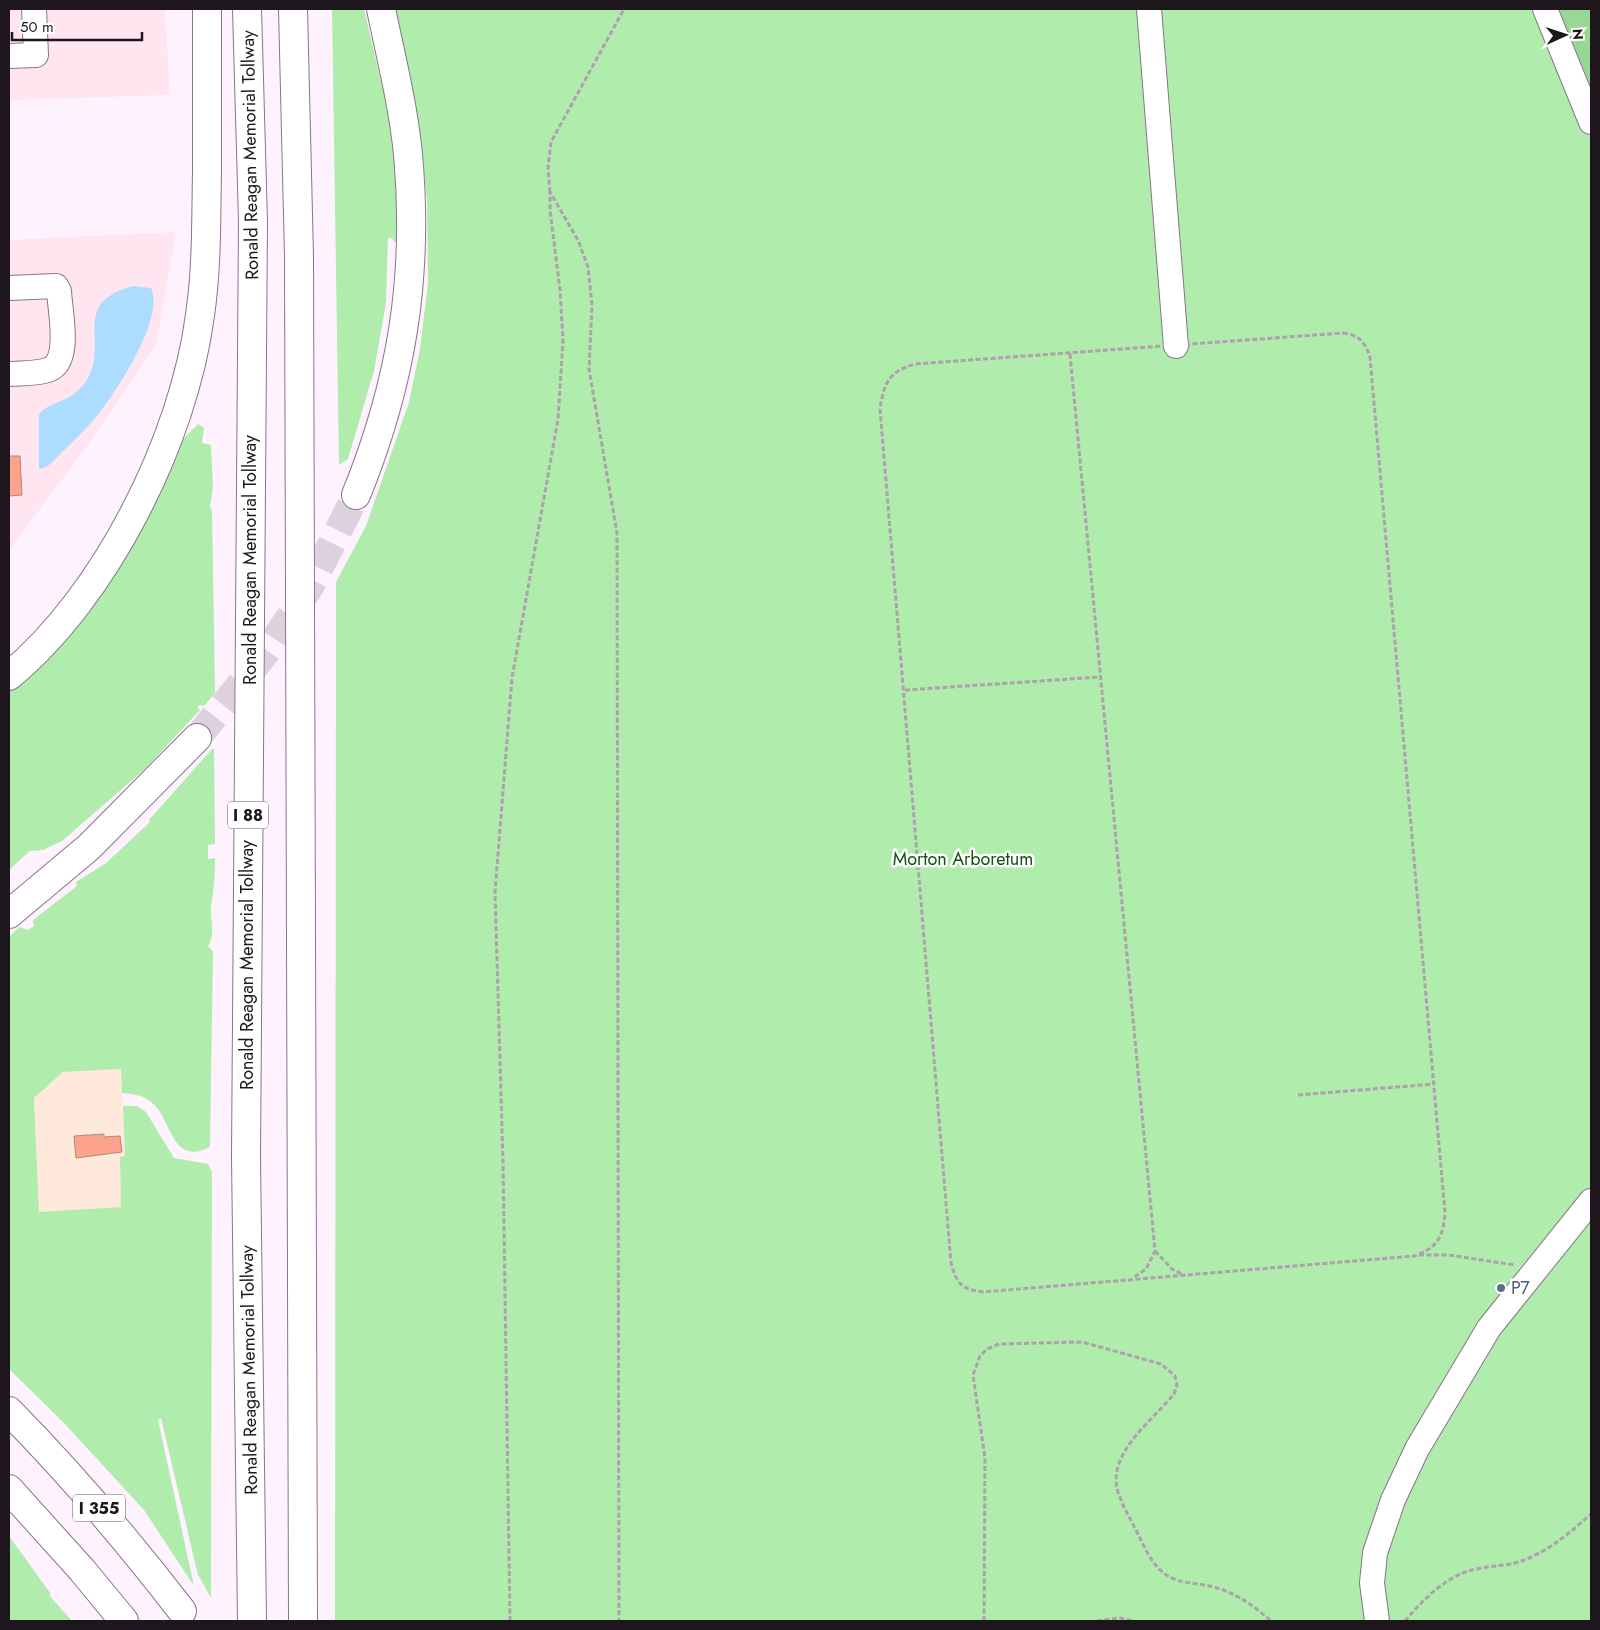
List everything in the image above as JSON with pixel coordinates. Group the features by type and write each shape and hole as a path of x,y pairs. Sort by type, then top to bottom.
{"highway":[{"path":"9,676 54,631 100,574 136,511 164,448 184,388 200,316 206,242 207,9"},
{"name":"Ronald Reagan Memorial Tollway","path":"247,9 253,221 246,1158 252,1621"},
{"path":"294,9 300,256 303,1621"},
{"path":"356,495 372,454 398,364 406,318 411,264 408,154 381,9"},
{"path":"9,914 89,847 197,738"},
{"name":"I 355","path":"9,1411 62,1465 117,1528 182,1612"},
{"name":"I 355","path":"9,1489 82,1570 124,1621"}],"lane":[{"path":"9,56 36,55 34,9"},
{"path":"1149,9 1176,346"},
{"path":"1545,9 1591,122"},
{"path":"9,288 56,286 58,291 62,351 59,362 50,370 9,374"},
{"path":"1377,1621 1372,1583 1375,1553 1393,1500 1417,1449 1489,1328 1591,1201"}],"path":[{"path":"510,1621 503,1162 495,892 512,678 558,419 563,340 560,290 550,210 548,168 551,142 624,9"},
{"path":"550,192 578,240 588,267 592,305 589,369 617,533 619,1621"},
{"path":"1414,1256 1429,1250 1438,1241 1444,1228 1445,1213 1370,357 1367,346 1354,334 1343,333 915,364 899,369 888,378 880,409 905,690 951,1263 955,1279 970,1290 983,1292 1414,1256 1456,1255 1516,1265 1543,1260"},
{"path":"1070,354 1155,1251 1146,1269 1131,1280"},
{"path":"905,690 1100,677"},
{"path":"1298,1095 1434,1084"},
{"path":"1155,1251 1172,1269 1185,1275"},
{"path":"984,1621 985,1458 974,1384 975,1365 987,1349 1000,1344 1067,1341 1082,1342 1131,1354 1161,1364 1175,1376 1177,1385 1174,1394 1122,1456 1116,1480 1118,1492 1144,1547 1154,1564 1162,1571 1172,1578 1225,1590 1240,1598 1271,1621"},
{"path":"1405,1621 1432,1593 1448,1581 1468,1572 1527,1560 1553,1546 1591,1514"},
{"path":"1097,1621 1119,1618 1134,1621"}],"shaded area":[{"path":"9,9 165,9 170,95 9,100"},
{"path":"176,232 157,343 85,449 9,550 9,240"},
{"path":"121,1069 125,1156 120,1157 121,1207 39,1212 34,1098 63,1072"}],"green space":[{"path":"332,9 364,9 398,154 404,240 394,242 392,238 388,238 386,303 374,371 348,459 339,465"},
{"name":"Morton Arboretum","path":"392,9 1591,9 1591,1621 335,1621 336,582 366,526 409,402 420,349 428,283 427,202 422,147"},
{"path":"1555,9 1591,9 1591,106"},
{"path":"198,424 204,428 202,443 211,445 213,488 210,507 212,510 215,693 204,706 200,705 197,707 200,710 145,769 62,841 43,850 30,851 9,870 9,686 183,439"},
{"path":"214,749 215,844 208,845 208,859 215,858 211,906 212,937 208,946 213,952 210,1147 197,1151 187,1151 179,1146 158,1109 151,1102 141,1096 122,1093 121,1069 63,1072 34,1098 39,1212 121,1207 120,1157 125,1156 123,1106 137,1106 146,1112 174,1158 208,1164 212,1172 211,1598 198,1575 161,1418 158,1420 194,1586 144,1510 63,1422 9,1369 9,937 19,927 28,930 34,926 33,920 77,886 76,882 106,863 150,822 149,820"},
{"path":"9,1536 51,1594 49,1595 72,1621 9,1621"}],"water":[{"path":"133,286 151,288 154,301 146,334 138,352 118,387 96,417 52,462 46,467 39,469 39,415 48,407 74,394 87,380 93,366 96,313 102,303 114,294"}],"building":[{"path":"9,456 20,456 22,495 9,496"},
{"path":"104,1134 104,1137 120,1136 122,1152 76,1158 74,1136"}],"tunnel":[{"path":"197,738 264,655 310,587 356,495"}],"place":[{"name":"P7","path":"1501,1288"}]}
